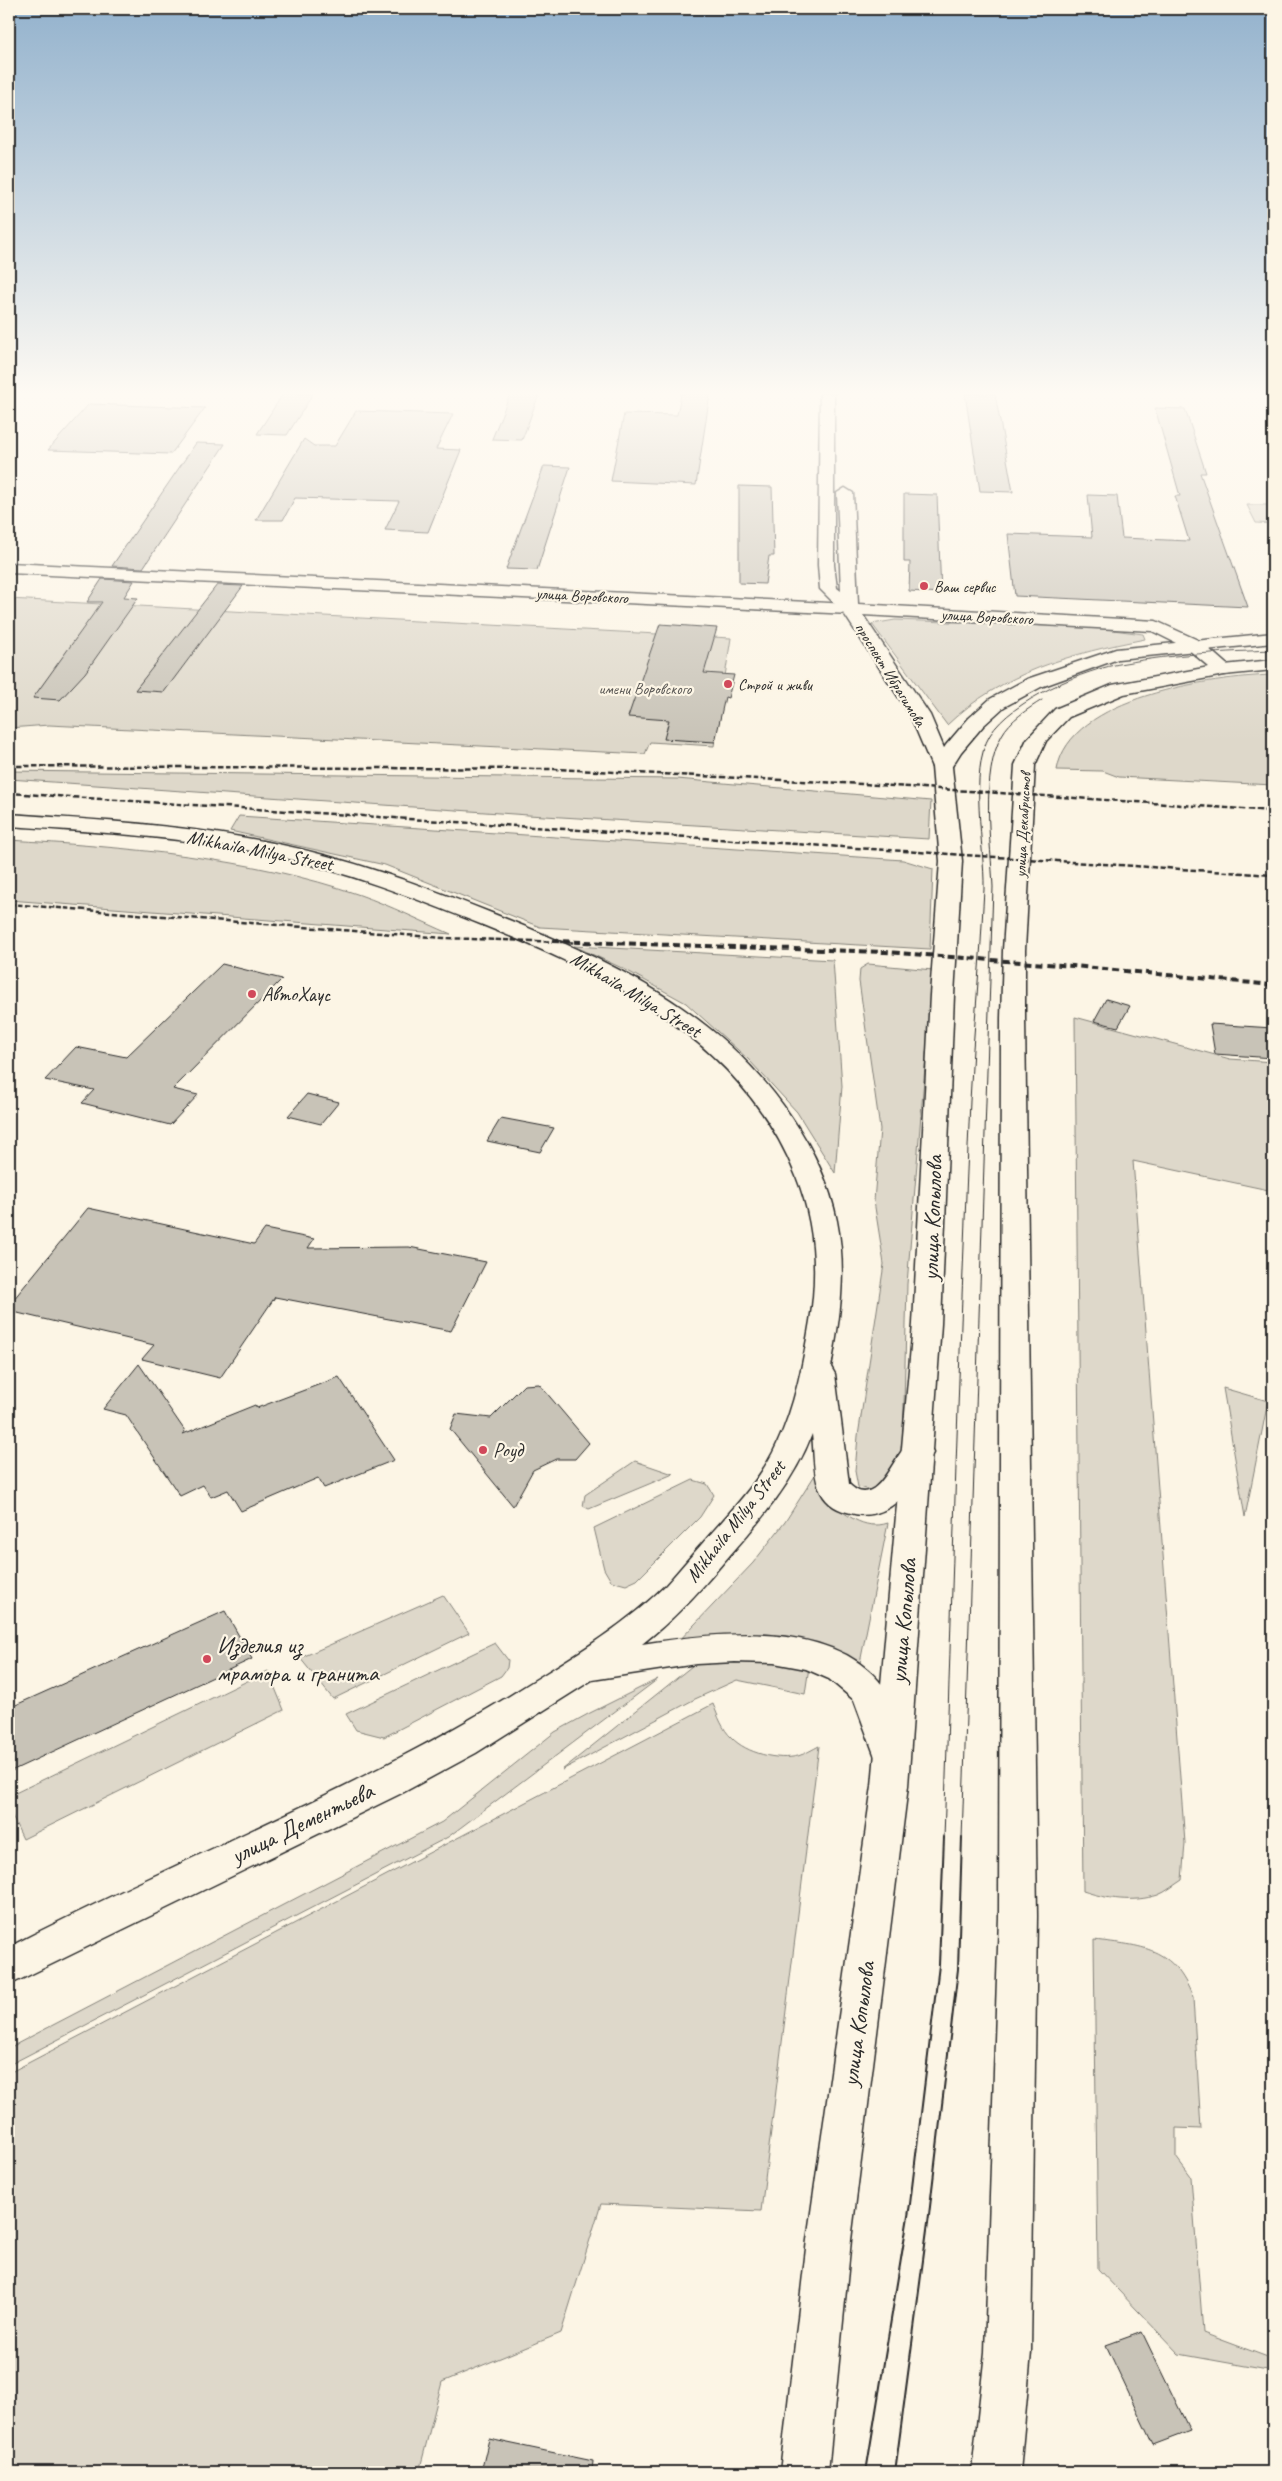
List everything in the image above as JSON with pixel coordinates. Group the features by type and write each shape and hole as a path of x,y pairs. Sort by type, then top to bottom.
{"main road":[{"name":"проспект Ибрагимова","path":"826,510 826,565 829,589 850,609 920,715 942,767"},
{"name":"проспект Ибрагимова","path":"846,510 850,609"},
{"name":"улица Воровского","path":"9,568 850,609 1156,626 1273,637"},
{"name":"улица Воровского","path":"1156,626 1194,645 1224,670"},
{"path":"942,767 953,749 976,722 997,703 1034,683 1116,654 1273,637"},
{"name":"улица Декабристов","path":"996,2472 1008,2352 1018,1916 1012,1018 1022,791 1025,765 1037,739 1062,713 1119,689 1224,670 1273,666"},
{"name":"улица Копылова","path":"804,2472 829,2240 893,1760 918,1453 927,1324 942,995 951,861 942,767"},
{"name":"Mikhaila Milya Street","path":"9,820 201,837 273,849 351,868 422,892 539,940 654,1000 704,1033 749,1077 791,1132 812,1182 820,1207 828,1250 828,1302 818,1359 805,1414 791,1448 766,1488 734,1529 672,1600 587,1666"},
{"path":"818,1359 834,1487 839,1494 848,1501 862,1505 879,1501 890,1493 918,1453"},
{"path":"587,1666 742,1646 820,1657 854,1676 868,1692 893,1760"},
{"name":"улица Дементьева","path":"9,1967 447,1752 587,1666"}],"green space":[{"path":"1249,510 1273,510 1273,524 1256,523"},
{"name":"имени Воровского","path":"9,599 731,638 714,746 650,742 645,754 49,725 9,728"},
{"path":"895,620 1098,628 1143,634 1145,639 1091,651 1040,667 991,691 947,725 872,624"},
{"path":"1273,675 1273,785 1119,777 1103,771 1057,770 1067,745 1087,724 1115,708 1181,686 1216,680"},
{"path":"9,771 677,779 931,801 929,839 528,815 9,779"},
{"path":"239,816 903,860 933,869 930,949 540,927 385,865 230,831"},
{"path":"9,840 141,850 275,871 360,895 451,934 9,900"},
{"path":"574,946 833,960 842,1086 835,1173 797,1112 749,1060 686,1003 624,969"},
{"path":"868,964 933,970 907,1284 903,1445 894,1474 873,1491 858,1487 855,1471 858,1436 884,1264 874,1201 880,1129 859,981 860,969"},
{"path":"1075,1017 1230,1059 1273,1062 1273,1191 1133,1161 1185,1843 1182,1880 1161,1894 1139,1899 1111,1898 1083,1891"},
{"path":"1223,1388 1268,1401 1245,1517"},
{"path":"827,1456 826,1498 855,1520 871,1525 888,1523 859,1668 675,1645 753,1563 785,1522"},
{"path":"635,1461 673,1474 589,1509 583,1506 585,1495"},
{"path":"693,1480 707,1484 714,1495 700,1517 637,1580 626,1585 611,1581 604,1569 594,1528"},
{"path":"443,1595 469,1633 333,1699 300,1658"},
{"path":"495,1643 508,1660 507,1668 501,1676 384,1737 356,1730 346,1714"},
{"path":"754,1654 809,1667 805,1694 737,1680 695,1699 562,1770 697,1662"},
{"path":"268,1671 284,1710 23,1839 9,1810 9,1796"},
{"path":"658,1679 448,1837 9,2065 9,2048 442,1822 555,1732"},
{"path":"713,1704 726,1731 738,1743 754,1752 790,1757 801,1755 819,1746 761,2211 601,2204 561,2333 442,2382 419,2472 9,2472 9,2073"},
{"path":"1094,1940 1142,1947 1166,1958 1185,1981 1193,1998 1201,2129 1176,2128 1176,2157 1191,2177 1203,2333 1273,2359 1273,2371 1179,2354 1098,2269"}],"building":[{"path":"150,510 182,510 143,568 112,566"},
{"path":"262,510 289,510 283,520 256,520"},
{"path":"395,510 437,510 428,532 385,530"},
{"path":"528,510 556,510 537,570 506,569"},
{"path":"739,510 773,510 774,556 769,556 765,584 739,583"},
{"path":"904,510 938,510 941,593 909,591 910,562 904,562"},
{"path":"1089,510 1119,510 1122,538 1189,541 1179,510 1213,510 1248,607 1015,596 1008,534 1092,537"},
{"path":"102,579 134,581 124,597 138,598 85,673 60,700 33,698 102,602 87,602"},
{"path":"217,585 243,586 164,692 135,690"},
{"path":"660,624 717,628 704,673 734,675 728,698 725,697 715,742 664,739 669,720 628,717"},
{"path":"222,964 282,979 173,1089 198,1095 170,1125 82,1103 94,1090 45,1080 76,1047 126,1057"},
{"path":"1106,999 1130,1006 1118,1027 1094,1021"},
{"path":"1210,1024 1273,1028 1273,1058 1215,1054"},
{"path":"307,1094 339,1102 321,1124 288,1116"},
{"path":"501,1118 554,1128 540,1152 487,1141"},
{"path":"88,1208 254,1244 265,1229 314,1239 308,1248 409,1247 486,1262 451,1331 275,1297 220,1378 142,1359 154,1345 9,1311 9,1305"},
{"path":"139,1364 185,1431 183,1434 255,1405 257,1408 339,1377 394,1460 324,1488 318,1478 241,1511 228,1490 211,1497 203,1485 180,1496 126,1415 103,1409"},
{"path":"539,1384 589,1443 575,1459 556,1459 533,1470 513,1506 450,1429 456,1414 491,1418 524,1385"},
{"path":"225,1611 252,1659 9,1772 9,1708"},
{"path":"1142,2332 1190,2431 1153,2445 1106,2345"},
{"path":"489,2439 593,2461 592,2472 481,2472"}],"tram line":[{"path":"944,1839 966,1193 971,1075 984,889 979,810 980,768 983,750 990,735 1000,722 1015,710 1051,688 1090,672 1109,666 1162,657 1273,650"},
{"path":"962,1839 993,887 988,810 989,789 995,751 1002,735 1014,720 1042,700"},
{"path":"866,2472 910,2204 939,1965 944,1837"},
{"path":"895,2472 929,2215 958,1969 962,1837"}],"railway":[{"path":"9,766 555,769 863,784 1273,811"},
{"path":"9,793 1273,875"},
{"path":"9,904 444,938 591,943"},
{"path":"552,941 885,952 1073,966 1273,985"}],"place":[{"name":"Ваш сервис","path":"924,586"},
{"name":"Строй и живи","path":"728,684"},
{"name":"АвтоХаус","path":"252,994"},
{"name":"Роуд","path":"483,1450"},
{"name":"Изделия из мрамора и гранита","path":"207,1659"}]}
